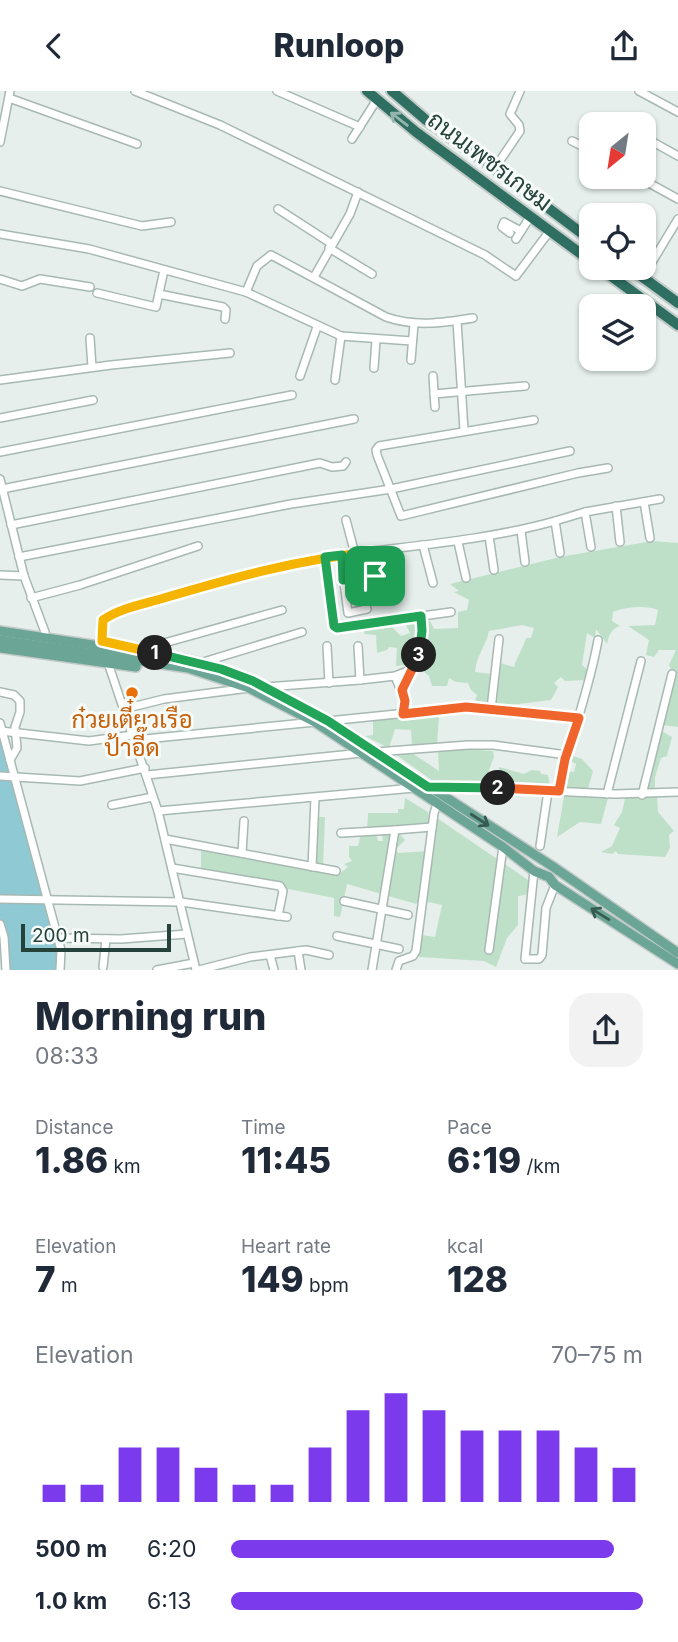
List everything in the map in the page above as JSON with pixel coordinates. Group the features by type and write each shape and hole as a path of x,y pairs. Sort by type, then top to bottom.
{"highway":[{"name":"ถนนเพชรเกษม","path":"367,91 376,101 579,253"},
{"name":"ถนนเพชรเกษม","path":"392,91 426,120 579,231"},
{"path":"616,280 678,325"},
{"path":"647,280 678,303"}],"main road":[{"path":"0,625 102,641 184,659 221,669 265,687 328,721 626,915 678,953"},
{"path":"0,631 17,638 187,669 249,688 315,722 503,847 534,871 549,877 555,885 678,964"},
{"path":"0,640 17,638 184,659"},
{"path":"0,647 220,678"},
{"path":"619,926 626,915"}],"street":[{"path":"135,91 220,125 358,192 485,255 516,276 549,232"},
{"path":"277,91 360,127"},
{"path":"495,168 520,131 510,114 520,91"},
{"path":"639,91 678,112"},
{"path":"0,142 10,95 137,144"},
{"path":"352,139 376,101"},
{"path":"572,141 579,144"},
{"path":"656,144 678,156"},
{"path":"656,187 678,199"},
{"path":"0,191 142,226 171,222"},
{"path":"314,277 350,213 358,192"},
{"path":"278,209 372,274"},
{"path":"521,231 504,222 502,227 513,236 521,231 530,218"},
{"path":"656,255 678,219"},
{"path":"0,234 89,249 246,292 341,337 412,341"},
{"path":"246,292 257,266 271,255 386,317 414,324 473,318"},
{"path":"97,293 156,307 164,270"},
{"path":"0,279 22,286 40,279 90,287"},
{"path":"159,294 223,307 226,310 225,319"},
{"path":"457,321 464,430"},
{"path":"411,360 414,324"},
{"path":"300,376 317,327"},
{"path":"335,380 341,337"},
{"path":"90,338 92,367"},
{"path":"374,368 376,340"},
{"path":"0,380 230,352"},
{"path":"433,376 435,407"},
{"path":"434,394 525,386"},
{"path":"0,452 292,395"},
{"path":"0,418 93,400"},
{"path":"2,489 354,419"},
{"path":"534,420 379,446 377,455 401,516 608,468"},
{"path":"19,557 290,503 391,489 570,451"},
{"path":"11,524 320,463 332,467 343,466 346,462"},
{"path":"0,479 24,576 45,632"},
{"path":"102,641 103,620 110,615 234,577 325,557 458,542 521,531 585,512 660,499"},
{"path":"644,502 650,538"},
{"path":"615,506 620,542"},
{"path":"585,512 591,547"},
{"path":"346,520 355,554"},
{"path":"555,521 560,553"},
{"path":"521,531 525,562"},
{"path":"489,536 494,571"},
{"path":"458,542 466,577"},
{"path":"423,545 433,583"},
{"path":"31,598 80,585 198,546"},
{"path":"343,580 375,576 371,552"},
{"path":"342,555 346,599"},
{"path":"325,557 333,624 336,628 451,612"},
{"path":"0,575 24,576"},
{"path":"147,651 150,647 282,610"},
{"path":"402,690 421,646 421,616"},
{"path":"199,663 302,632"},
{"path":"491,709 499,639"},
{"path":"559,791 598,640"},
{"path":"327,646 329,683"},
{"path":"358,646 360,680"},
{"path":"607,794 640,661"},
{"path":"108,663 158,811 196,968"},
{"path":"265,687 395,676 413,669"},
{"path":"642,795 672,674"},
{"path":"395,676 405,701 403,714"},
{"path":"124,709 164,699 249,688"},
{"path":"0,692 14,695 20,701 15,733 17,748 10,760"},
{"path":"328,721 466,707 579,718"},
{"path":"1,729 89,741 315,722"},
{"path":"1,729 61,950 60,970"},
{"path":"376,752 493,745 567,755"},
{"path":"0,776 80,781 146,771 362,753"},
{"path":"428,787 642,795 678,792"},
{"path":"158,811 414,788"},
{"path":"540,846 548,791"},
{"path":"113,805 153,797"},
{"path":"312,867 315,798"},
{"path":"396,970 399,961 413,956 416,951 437,804"},
{"path":"242,853 244,821"},
{"path":"341,833 432,827"},
{"path":"372,970 395,830"},
{"path":"165,839 336,871"},
{"path":"489,950 503,847"},
{"path":"0,899 181,902 282,917 283,891 280,886 172,868"},
{"path":"534,871 525,959 539,959 542,955 546,908 555,885"},
{"path":"344,901 408,915"},
{"path":"0,925 6,970"},
{"path":"58,938 106,939 187,934"},
{"path":"337,936 399,949"},
{"path":"103,967 106,939"},
{"path":"157,970 196,968 250,957 306,950 329,955"},
{"path":"298,951 301,970"},
{"path":"270,955 274,970"}],"green space":[{"path":"652,541 678,543 678,727 662,725 675,678 669,665 676,650 659,650 654,657 646,655 649,640 628,626 655,625 658,610 653,608 636,607 613,612 612,621 620,626 611,633 607,644 596,629 595,638 587,633 582,665 588,670 586,680 565,681 561,677 554,683 558,687 551,700 493,707 500,663 514,667 526,638 531,638 534,628 522,625 489,631 475,672 492,674 488,707 474,705 477,695 468,683 449,678 447,686 432,686 429,676 418,667 426,622 430,621 434,629 458,628 458,612 467,610 469,600 454,592 459,591 450,584 560,557"},
{"path":"415,621 416,628 420,628 416,664 396,666 397,648 389,647 377,653 376,635 364,634 366,624 389,624 401,636 410,633 405,623"},
{"path":"434,712 439,718 437,743 412,746 411,730 395,729 389,748 365,736 373,735 373,720"},
{"path":"658,729 672,737 667,756 661,758 655,777 655,790 643,790"},
{"path":"438,751 493,751 494,757 489,770 492,785 436,783 395,754 412,753 439,771"},
{"path":"570,755 582,759 593,771 588,789 562,789 566,771 574,772 576,764 569,760"},
{"path":"499,767 524,774 532,770 540,771 541,774 548,775 550,787 499,786"},
{"path":"565,791 609,794 601,824 580,822 557,837"},
{"path":"657,793 658,812 674,831 669,835 670,848 665,857 618,854 616,851 612,854 601,852 612,846 620,828 614,825 622,812 626,794"},
{"path":"405,798 428,812 429,829 367,830 368,813 398,813 398,809 404,809"},
{"path":"314,817 325,817 323,866 310,863"},
{"path":"437,818 531,882 531,894 518,896 518,925 507,938 496,967 484,961 419,957 422,935 435,937 442,905 424,901"},
{"path":"398,832 405,840 396,849 398,853 428,851 421,896 416,904 347,884 340,917 334,916 334,898 201,870 201,848 339,874 348,867 344,864 352,861 349,857 349,846 358,846 361,833 376,833 378,841 383,841 382,833"}],"water":[{"path":"0,726 58,948 58,970 10,970 8,948 0,918"}],"place":[{"name":"ก๋วยเตี๋ยวเรือ ป้าอี๊ด","path":"132,693"}],"route":[{"path":"375,576 343,580 342,555 325,557 333,624 336,628 421,616 421,646 402,690 405,701 403,714 466,707 579,718 565,759 559,791 428,787 328,721 253,681 184,659 102,641 103,620 110,615 234,577 325,557 342,555 371,552 375,576"}]}
